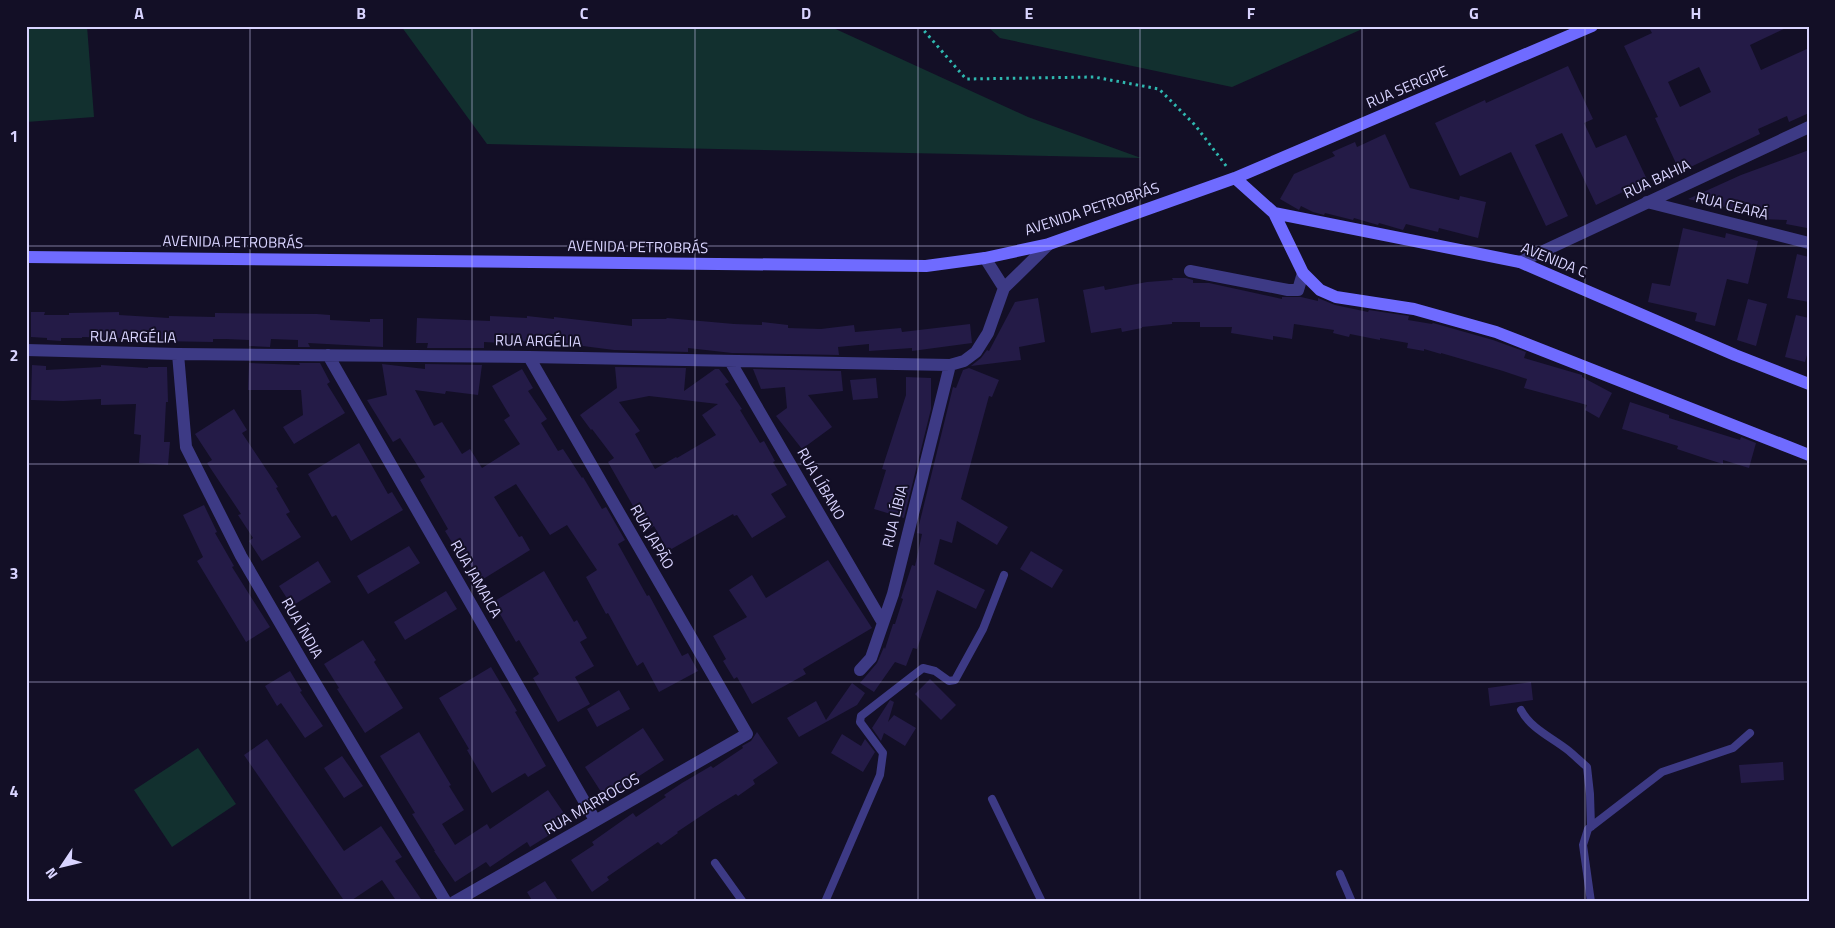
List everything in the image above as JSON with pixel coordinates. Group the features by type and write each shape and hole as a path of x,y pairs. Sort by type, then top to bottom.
{"main road":[{"name":"RUA SERGIPE","path":"1235,178 1592,26"},
{"path":"1235,178 1274,213 1303,273 1320,290 1336,297 1414,309 1496,332 1809,455"},
{"name":"AVENIDA PETROBRÁS","path":"26,256 916,266 955,263 1049,244 1235,178"},
{"name":"AVENIDA C","path":"1274,213 1520,262 1735,355 1809,384"}],"street":[{"name":"RUA BAHIA","path":"1520,262 1809,127"},
{"name":"RUA CEARÁ","path":"1647,202 1809,243"},
{"name":"RUA ARGÉLIA","path":"26,350 178,354 528,357 950,365 964,361 976,352 988,333 1004,288 1049,244"},
{"path":"985,258 1004,288"},
{"path":"1190,271 1288,290 1298,290 1303,273"},
{"name":"RUA ÍNDIA","path":"178,354 186,447 241,556 446,902"},
{"name":"RUA JAMAICA","path":"328,355 595,820"},
{"name":"RUA JAPÃO","path":"528,357 747,734"},
{"name":"RUA LÍBANO","path":"730,361 883,623"},
{"name":"RUA LÍBIA","path":"860,670 871,658 893,594 950,365"},
{"name":"RUA MARROCOS","path":"454,902 747,734"}],"lane":[{"path":"825,902 880,776 883,753 860,722 860,716 923,668 935,671 949,682 955,680 984,629 1004,575"},
{"path":"1521,710 1524,716 1547,737 1569,750 1587,767 1591,827"},
{"path":"1591,902 1583,845 1588,830 1662,772 1733,748 1750,733"},
{"path":"992,799 1042,902"},
{"path":"715,863 743,902"},
{"path":"1340,874 1352,902"}],"path":[{"path":"920,26 966,79 1094,77 1159,89 1195,125 1235,178"}],"green space":[{"path":"26,26 87,26 94,117 26,122"},
{"path":"401,26 829,26 1028,117 1141,158 487,144"},
{"path":"987,26 1369,26 1232,87 1000,38"},
{"path":"198,748 236,804 172,847 134,790"}],"building":[{"path":"1648,26 1790,26 1750,45 1761,70 1809,48 1809,113 1789,122 1787,116 1758,129 1760,134 1680,172 1655,118 1658,117 1624,46 1652,33","holes":["1699,67 1711,92 1680,107 1668,82"]},
{"path":"1568,66 1593,119 1584,123 1596,148 1626,135 1651,188 1628,198 1625,191 1596,205 1562,133 1535,145 1568,216 1546,226 1511,152 1460,176 1435,123 1485,100 1486,103"},
{"path":"1385,134 1410,188 1459,200 1460,196 1486,202 1478,238 1439,228 1438,232 1406,224 1403,230 1354,218 1353,220 1325,213 1324,215 1301,206 1299,210 1280,199 1294,174 1335,156 1332,152 1355,142 1357,147"},
{"path":"1809,150 1809,216 1807,228 1786,224 1787,220 1761,219 1760,215 1688,199 1741,175"},
{"path":"1683,228 1725,238 1726,233 1758,241 1748,284 1727,279 1715,326 1695,321 1697,313 1648,302 1652,283 1670,286"},
{"path":"1797,254 1809,257 1809,302 1787,298"},
{"path":"1172,278 1186,278 1193,280 1193,283 1209,283 1282,299 1282,297 1301,297 1318,301 1318,298 1335,305 1368,312 1369,310 1409,316 1408,320 1433,323 1493,340 1526,352 1524,358 1582,375 1582,377 1612,393 1599,418 1585,410 1587,405 1524,388 1527,379 1503,371 1441,353 1407,348 1408,343 1350,334 1349,337 1333,333 1334,330 1294,324 1292,339 1273,336 1273,340 1231,333 1232,327 1200,327 1200,322 1172,322 1172,324 1142,327 1122,332 1121,328 1091,333 1083,290 1104,286 1105,290 1147,282 1173,280"},
{"path":"1038,298 1045,342 1019,347 1021,360 971,366 987,350 989,351 1015,302"},
{"path":"1748,299 1767,304 1756,346 1737,340"},
{"path":"31,312 45,312 44,315 69,315 69,313 119,312 119,315 169,318 169,316 215,317 215,313 317,314 330,315 330,320 370,322 370,319 383,319 383,347 308,343 310,347 298,347 298,340 271,339 270,347 249,346 249,340 226,339 213,339 213,342 157,341 157,343 124,341 124,338 82,337 61,338 61,341 47,340 47,338 31,337"},
{"path":"1796,315 1809,318 1809,348 1805,362 1785,357"},
{"path":"490,316 527,318 527,316 554,319 554,317 632,326 632,319 667,318 734,324 762,325 762,322 788,325 788,328 821,329 854,325 855,332 901,328 902,332 970,324 972,343 912,351 912,348 869,351 869,344 838,347 839,355 732,353 688,348 688,352 614,350 520,341 520,344 484,342 484,348 427,348 428,343 416,343 417,318 490,321"},
{"path":"249,363 300,365 299,363 320,363 330,382 327,384 345,413 294,444 283,427 303,415 301,390 248,390"},
{"path":"382,364 425,369 425,364 482,365 478,395 446,391 445,394 415,390 434,426 442,422 462,454 470,449 482,468 520,444 504,420 510,416 492,386 522,369 533,388 528,391 547,419 541,423 558,451 563,449 583,477 602,509 606,507 625,540 618,544 647,596 649,595 682,656 688,653 698,671 659,692 643,662 637,666 608,613 606,614 586,577 597,570 567,525 550,535 516,484 494,497 519,537 522,536 530,550 480,581 469,563 466,565 445,531 448,529 420,480 425,477 400,438 393,442 367,400 387,395"},
{"path":"32,365 46,366 46,370 101,367 101,365 148,368 167,367 168,402 166,402 164,442 170,442 168,465 139,463 141,435 134,434 136,404 101,405 101,399 31,400"},
{"path":"615,367 686,368 684,391 715,369 719,369 729,382 725,384 742,409 740,410 760,443 764,441 775,461 773,462 787,485 771,494 786,517 752,538 737,515 734,516 733,514 668,551 654,526 648,530 645,527 608,462 614,458 580,415 617,388","holes":["649,396 718,404 702,415 716,435 655,469 635,434 640,431 619,402"]},
{"path":"969,368 999,380 992,397 989,396 961,499 1008,527 997,545 957,521 952,543 940,539 934,564 985,590 976,609 937,590 917,649 913,648 906,666 895,662 874,692 860,683 877,663 884,647 885,649 893,624 895,624 912,565 915,566 922,534 917,533 953,387 956,388 963,370"},
{"path":"753,369 841,371 843,391 808,395 832,427 802,449 776,416 787,408 785,387 761,389"},
{"path":"906,377 931,378 931,409 904,518 874,509 886,470 882,469 906,395"},
{"path":"876,378 878,398 853,400 850,380"},
{"path":"1630,402 1669,415 1669,418 1740,440 1741,437 1756,443 1749,468 1723,460 1723,464 1677,449 1678,446 1622,429"},
{"path":"234,409 247,430 242,433 278,487 276,488 290,512 286,514 301,537 262,561 249,541 253,538 238,515 241,514 207,463 212,460 195,434"},
{"path":"359,443 388,494 392,492 403,510 351,541 336,515 332,517 308,474"},
{"path":"204,505 217,532 215,533 234,566 232,567 270,627 246,642 197,561 203,557 183,515"},
{"path":"409,546 420,563 368,594 357,576"},
{"path":"1031,551 1063,570 1052,588 1020,569"},
{"path":"828,560 872,628 803,669 806,674 752,704 737,677 734,679 723,661 726,659 713,636 747,617 729,590 752,575 766,598"},
{"path":"318,561 331,582 292,606 279,586"},
{"path":"544,571 574,622 577,620 587,638 580,642 594,666 575,677 590,704 558,722 533,678 539,674 519,640 516,642 493,602"},
{"path":"446,591 457,609 405,640 394,622"},
{"path":"363,640 376,660 374,662 403,708 365,733 337,689 339,688 324,664"},
{"path":"491,667 546,766 528,777 525,773 492,793 439,698"},
{"path":"290,671 302,691 300,692 323,726 305,738 281,703 277,706 265,686"},
{"path":"930,679 956,705 941,720 915,694"},
{"path":"1531,682 1533,700 1490,706 1488,688"},
{"path":"852,683 865,693 857,705 799,737 787,718 816,701 826,720"},
{"path":"619,690 630,709 597,727 587,709"},
{"path":"890,700 894,702 888,722 894,715 916,728 905,746 884,733 881,741 872,728"},
{"path":"643,728 664,760 605,798 585,767"},
{"path":"419,732 464,810 442,824 455,845 487,824 490,829 548,790 570,822 530,847 527,842 490,867 486,862 455,882 434,851 412,814 415,813 380,756"},
{"path":"757,732 778,763 753,780 755,784 738,796 736,794 713,808 661,845 658,842 607,877 609,880 592,892 571,860 594,845 592,842 633,813 636,817 666,797 664,795 682,783 711,766 713,768 743,748 742,746 751,741"},
{"path":"842,734 861,746 865,739 875,752 863,772 831,753"},
{"path":"267,739 344,851 381,826 402,857 395,861 423,902 397,902 382,880 349,902 345,902 244,755"},
{"path":"342,756 363,786 344,798 324,768"},
{"path":"1783,762 1784,780 1741,783 1739,765"},
{"path":"545,881 559,902 533,902 527,892"}]}
